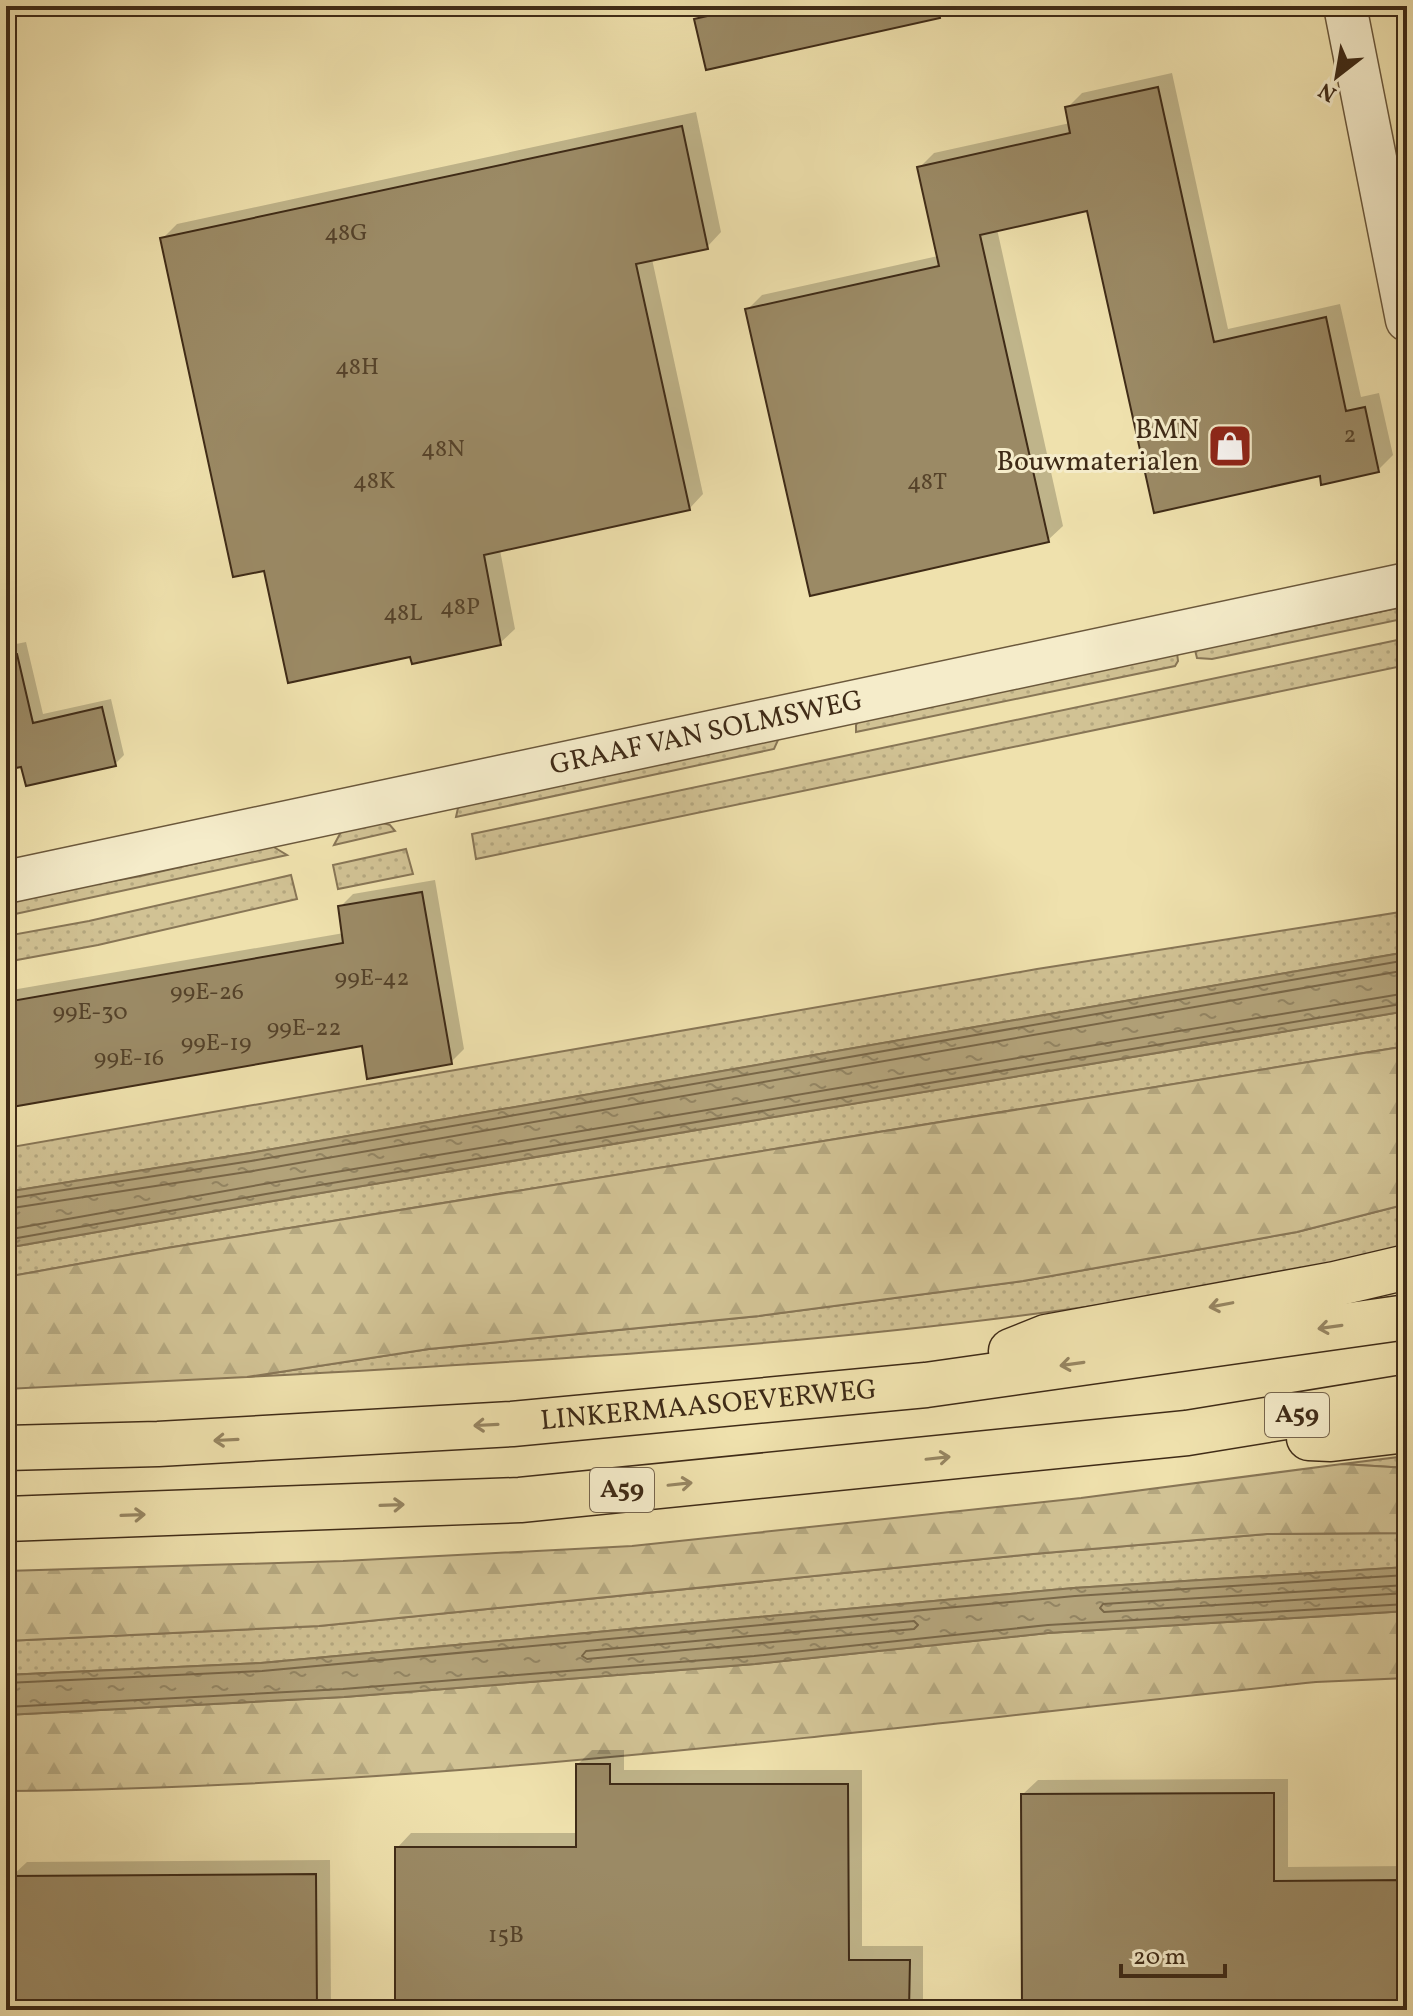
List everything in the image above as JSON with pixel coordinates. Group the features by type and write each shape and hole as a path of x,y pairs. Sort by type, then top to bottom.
{"highway":[{"path":"926,1385 1046,1337 1335,1284 1407,1267"},
{"name":"LINKERMAASOEVERWEG","path":"6,1448 158,1444 512,1424 926,1385 1407,1317"},
{"name":"A59","path":"6,1519 520,1500 1187,1433 1407,1397"},
{"name":"A59","path":"1187,1433 1331,1439 1407,1430"}],"street":[{"path":"1345,6 1407,320"},
{"name":"GRAAF VAN SOLMSWEG","path":"6,882 1407,584"}],"green space":[{"path":"1407,606 1407,618 1212,659 1197,658 1195,650"},
{"path":"1407,638 1407,665 476,859 472,834"},
{"path":"1177,653 1175,666 856,732 860,719"},
{"path":"776,736 778,740 774,749 456,817 463,803"},
{"path":"380,822 390,825 395,831 334,845 342,830"},
{"path":"272,846 287,855 6,916 6,900 141,876"},
{"path":"406,849 413,874 338,889 333,865"},
{"path":"291,875 297,899 98,945 6,962 6,936 89,921"},
{"path":"1407,911 1407,952 250,1153 6,1192 6,1148 1037,969"},
{"path":"1407,1011 1407,1046 167,1248 6,1277 6,1248"},
{"path":"1407,1046 1407,1204 1297,1232 1023,1281 759,1316 429,1349 247,1377 6,1389 6,1277 167,1248"},
{"path":"1407,1204 1407,1247 1168,1295 913,1328 691,1349 247,1377 429,1349 759,1316 1023,1281 1297,1232"},
{"path":"1407,1456 1407,1468 1342,1464"},
{"path":"1342,1464 1407,1468 1407,1533 1267,1534 1033,1554 319,1626 6,1641 6,1571 343,1561 632,1546 1081,1498"},
{"path":"1407,1533 1407,1567 1074,1588 261,1663 6,1675 6,1641 319,1626 1033,1554 1267,1534"},
{"path":"1407,1611 1407,1678 1316,1682 826,1736 498,1767 170,1787 6,1791 6,1715 344,1697 755,1664 1048,1633"}],"water":[{"path":"1407,952 1407,1011 6,1248 6,1192 250,1153"},
{"path":"1407,1567 1407,1611 1048,1633 755,1664 344,1697 6,1715 6,1675 261,1663 1074,1588"}],"building":[{"path":"752,6 938,6 940,18 706,70 694,19"},
{"path":"1158,87 1214,342 1326,317 1346,411 1365,407 1379,472 1321,485 1320,476 1154,513 1087,211 980,235 1049,542 810,596 745,309 939,266 917,167 1070,133 1065,107"},
{"path":"682,126 708,249 636,264 690,510 484,555 501,645 412,664 410,657 288,683 264,571 233,577 160,238"},
{"path":"17,654 33,723 102,707 116,766 26,786 21,767 6,770 6,655"},
{"path":"422,892 452,1064 367,1079 362,1046 6,1108 6,1002 343,943 338,906"},
{"path":"576,1764 610,1764 610,1784 848,1784 849,1960 910,1960 909,2010 395,2010 395,1847 576,1847"},
{"path":"1274,1793 1274,1881 1407,1880 1407,2010 1022,2010 1021,1794"},
{"path":"316,1874 317,2010 11,2010 10,1876"}],"place":[{"name":"BMN Bouwmaterialen","path":"1230,446"}]}
